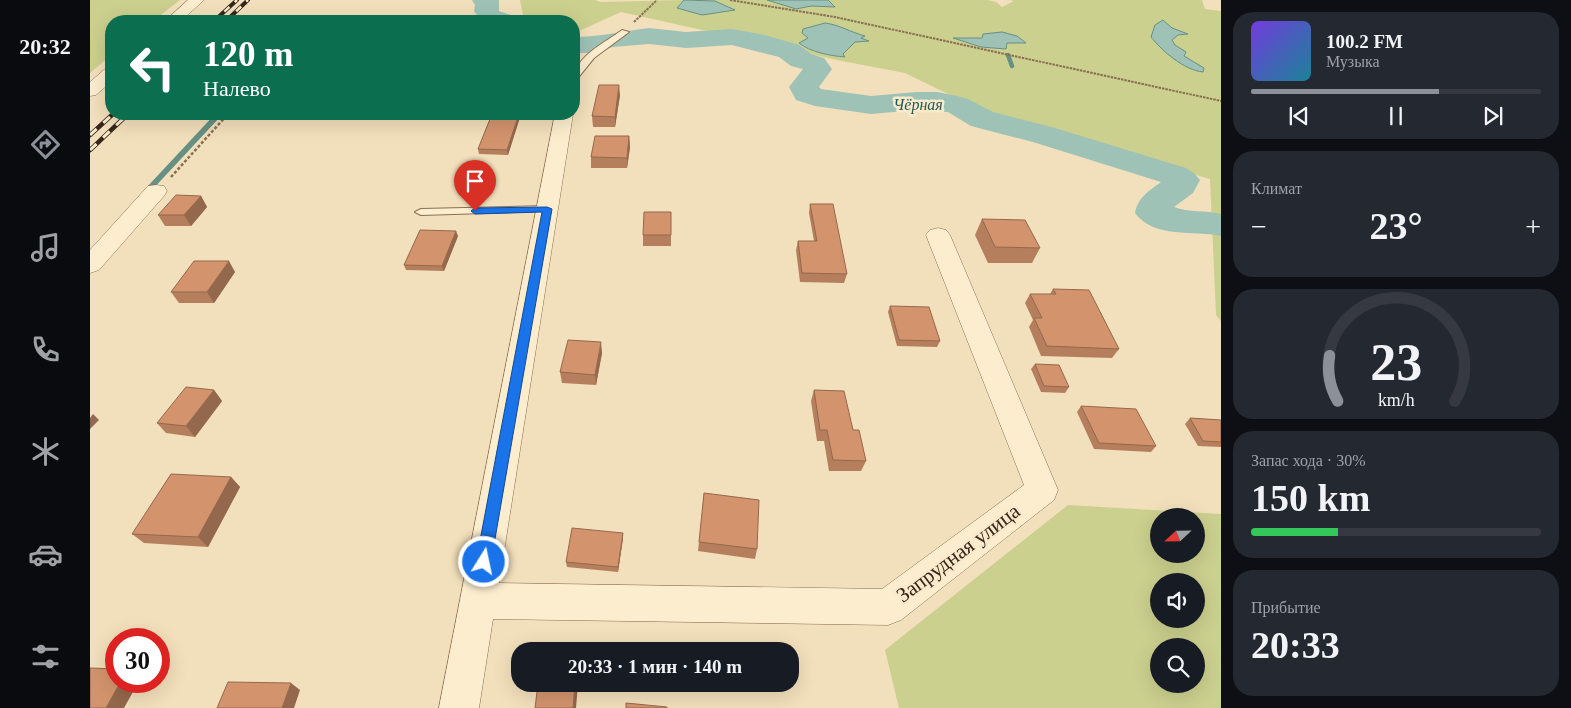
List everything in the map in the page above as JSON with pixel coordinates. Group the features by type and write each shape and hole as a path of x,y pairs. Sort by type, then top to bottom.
{"street":[{"path":"179,15 197,0"},
{"path":"90,91 105,78"},
{"path":"459,708 563,120"},
{"path":"90,265 161,190"},
{"name":"Запрудная улица","path":"477,601 888,607 1042,490 938,235"}],"lane":[{"path":"580,69 590,56 625,32"},
{"path":"421,212 547,209"}],"path":[{"path":"625,32 657,0"},
{"path":"730,0 835,17 1221,101"},
{"path":"161,190 223,120"}],"green space":[{"path":"90,0 180,0 161,15 105,15 105,60 90,73"},
{"path":"520,0 595,0 600,2 684,0 678,8 715,1 699,0 767,0 796,9 811,6 834,6 828,0 988,0 996,2 1002,7 1014,1 1010,0 1202,0 1205,9 1221,11 1221,321 1216,315 1210,179 993,116 905,73 837,60 621,12 580,31 580,15 523,15","holes":["1163,20 1172,28 1187,34 1178,35 1172,40 1175,45 1186,52 1183,56 1155,25","825,23 863,36 860,38 867,41 854,42 843,54 820,53 809,50 799,44 808,38 803,29","955,38 983,38 1025,43 1007,43 1005,49 981,47"]},
{"path":"1068,505 1150,510 1150,563 1205,563 1205,513 1221,514 1221,708 899,708 885,650"}],"water":[{"path":"684,0 715,1 735,10 702,15 677,8"},
{"path":"767,0 828,0 835,7 811,6 796,9"},
{"path":"1163,20 1172,28 1188,34 1178,35 1172,40 1175,45 1186,52 1184,56 1204,68 1203,72 1181,64 1151,37 1155,25"},
{"path":"825,23 865,36 861,38 869,41 855,42 843,54 845,57 827,55 799,43 808,38 802,33 803,29"},
{"path":"1002,32 1017,36 1026,43 1007,43 1006,49 981,47 953,38 982,38 983,34"}],"building":[{"path":"599,85 619,85 615,117 592,116"},
{"path":"490,120 517,120 507,150 478,149"},
{"path":"595,136 629,136 627,158 591,157"},
{"path":"176,195 201,196 184,215 158,215"},
{"path":"810,204 833,204 847,274 802,273 798,241 817,241"},
{"path":"644,212 671,212 671,235 643,235"},
{"path":"982,219 1025,220 1040,248 995,247"},
{"path":"420,230 456,231 442,266 404,265"},
{"path":"194,261 229,261 207,292 171,292"},
{"path":"1053,289 1089,290 1119,349 1047,346 1034,318 1042,318 1030,294 1056,294"},
{"path":"890,306 929,307 940,341 899,340"},
{"path":"568,340 601,342 595,375 560,372"},
{"path":"1035,364 1059,365 1069,387 1044,386"},
{"path":"186,387 214,390 186,426 157,423"},
{"path":"814,390 844,391 853,430 859,430 866,461 833,460 827,430 820,430"},
{"path":"1081,406 1136,409 1156,446 1099,443"},
{"path":"1190,418 1221,420 1221,442 1203,441"},
{"path":"171,474 231,477 198,537 132,534"},
{"path":"704,493 759,500 757,549 699,542"},
{"path":"572,528 623,533 618,567 566,562"},
{"path":"90,668 105,669 105,693 114,693 106,708 90,708"},
{"path":"228,682 291,683 282,708 217,708"},
{"path":"537,692 574,692 573,708 535,708"},
{"path":"626,703 667,707 667,708 626,708"}],"waterway":[{"name":"Чёрная","path":"484,0 488,2 486,11 489,15"},
{"name":"Чёрная","path":"580,45 595,45 609,40 649,36 686,40 732,37 765,43 789,51 801,60 814,64 818,69 804,87 807,94 815,97 871,105 916,101 937,101 957,105 982,119 1044,135 1174,175 1182,180 1180,185 1155,204 1154,213 1181,223 1203,221 1221,225"},
{"path":"1008,55 1012,66"},
{"path":"149,189 213,120"}],"railway":[{"path":"221,15 237,0"},
{"path":"232,15 248,0"},
{"path":"90,135 106,120"},
{"path":"90,150 122,120"}],"route":[{"path":"475,211 547,209 484,562"}]}
